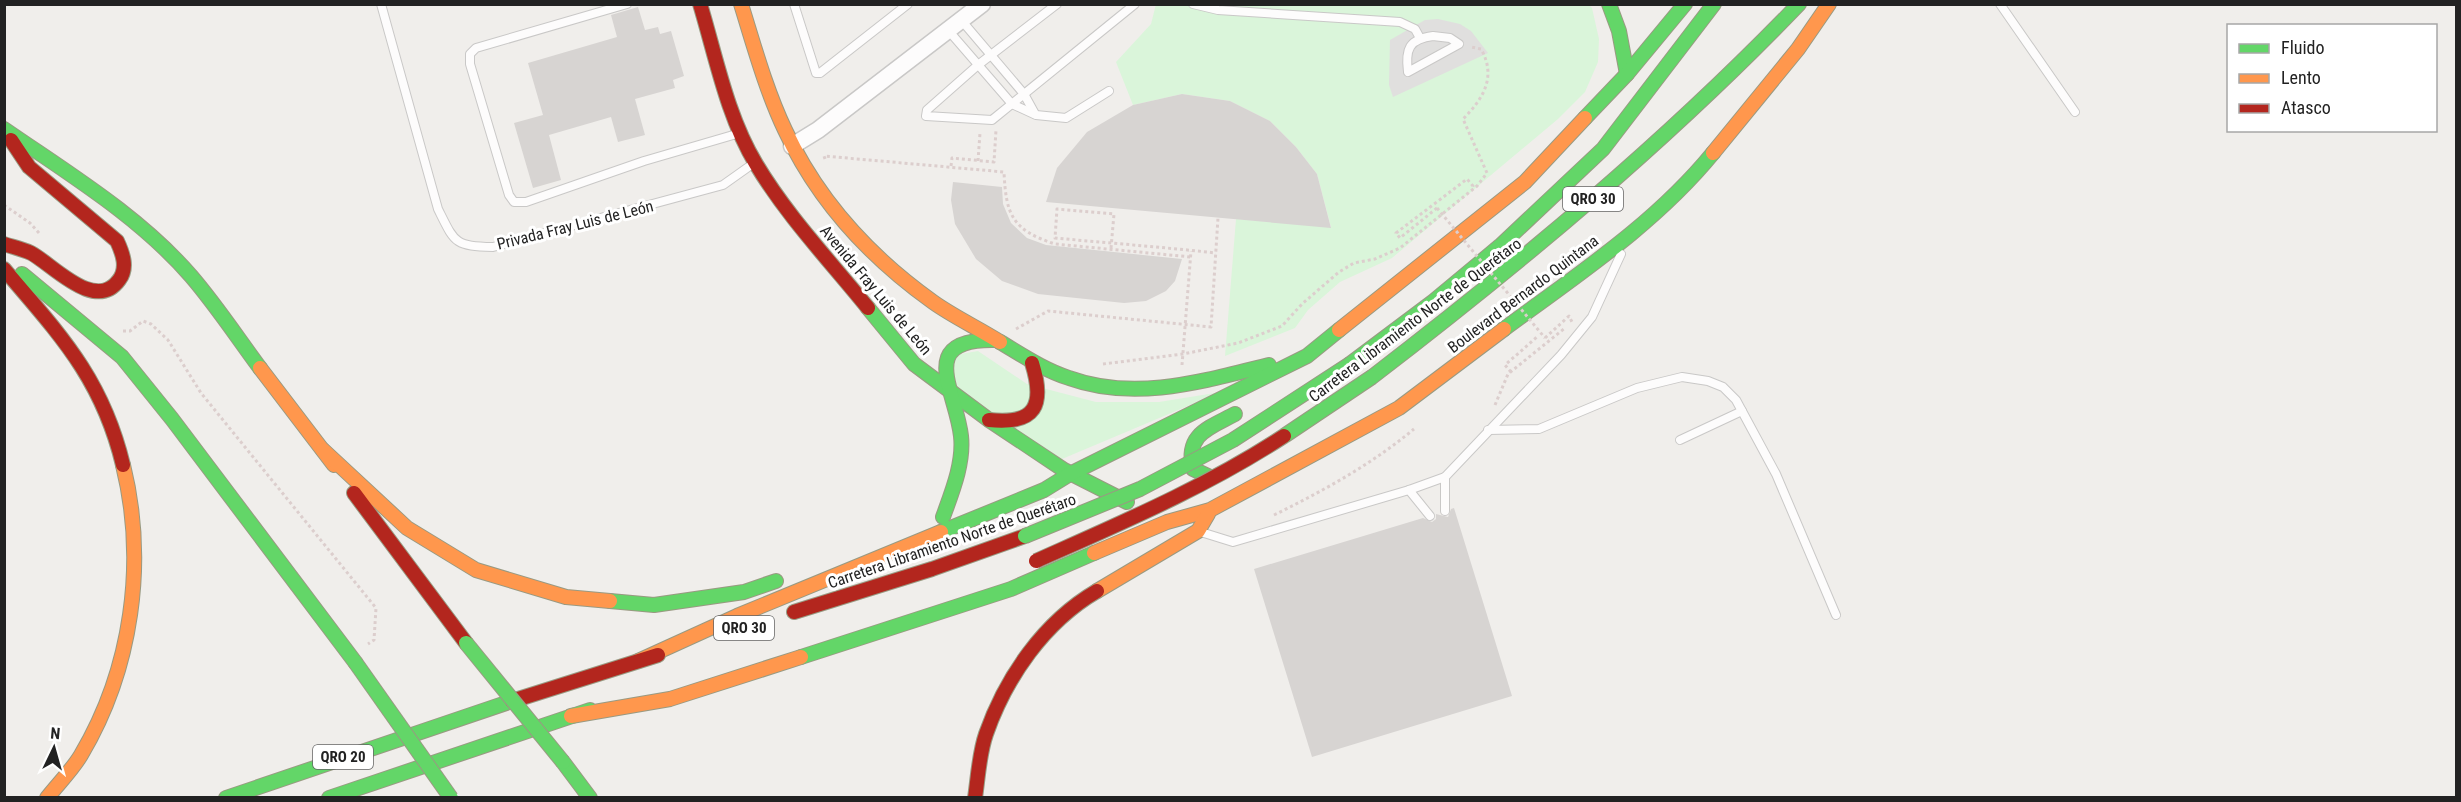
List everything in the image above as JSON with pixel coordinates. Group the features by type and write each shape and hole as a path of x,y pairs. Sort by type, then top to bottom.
{"main road":[{"name":"Avenida Fray Luis de León","path":"700,4 741,133 755,162 788,211 914,364 988,420 1070,474 1167,522"},
{"name":"Avenida Fray Luis de León","path":"741,4 773,102 792,146 816,185 864,244 894,272 934,303 1032,363 1061,377 1090,384 1135,389 1154,388 1307,356"},
{"path":"1610,4 1619,32 1627,74"},
{"path":"638,661 954,525 1044,490 1070,474 1307,356 1525,182 1627,74 1685,4"},
{"name":"Carretera Libramiento Norte de Querétaro","path":"785,615 932,569 1025,536 1140,489 1233,440 1350,364 1434,301 1500,246 1603,149 1714,4"},
{"name":"Carretera Libramiento Norte de Querétaro","path":"1031,563 1147,511 1241,464 1372,377 1494,283 1671,131 1712,94 1799,4"},
{"name":"Boulevard Bernardo Quintana","path":"571,716 670,699 1011,589 1167,522 1210,510 1399,408 1630,234 1690,181 1798,49 1829,4"},
{"path":"4,130 29,166 117,241 124,252 123,275 118,284 99,291 88,290 74,284 30,253 4,244"},
{"path":"4,130 105,199 145,231 192,276 466,643 590,798"},
{"path":"1500,227 1519,208 1525,182"},
{"path":"4,258 122,357 172,418 353,659 451,798"},
{"path":"4,269 70,347 96,388 115,432 129,482 134,526 129,629 114,688 91,742 68,777 46,798"},
{"path":"943,517 958,473 961,436 950,392 947,362 949,355 965,341 996,340"},
{"path":"1307,375 1326,362"},
{"path":"988,420 1017,421 1027,417 1033,410 1039,397 1040,383 1032,363"},
{"path":"1248,407 1199,434 1191,445 1189,458 1193,469 1203,475 1223,480 1286,471"},
{"path":"323,450 407,528 476,570 566,597 654,604 744,592 787,577"},
{"path":"851,554 1024,485 1070,474"},
{"path":"975,798 985,736 1013,673 1055,623 1090,595 1198,531 1210,510"},
{"name":"QRO 30","path":"461,717 751,626"},
{"path":"571,716 661,687"},
{"name":"QRO 20","path":"329,798 571,716"},
{"name":"QRO 20","path":"226,798 461,717"}],"street":[{"path":"792,146 818,130 982,4"},
{"path":"1167,522 1198,531"}],"lane":[{"name":"Privada Fray Luis de León","path":"381,4 438,209 453,239 469,246 493,247 688,196 723,185 755,162"},
{"path":"627,4 476,48 470,54 470,64 509,195 514,202 526,202 644,161 741,133"},
{"path":"794,4 816,73 908,4"},
{"path":"890,4 894,16"},
{"path":"1057,4 978,65 926,113 932,117 986,122 996,118 1135,4"},
{"path":"1193,4 1218,10 1401,22 1414,29 1420,38"},
{"path":"2000,4 2075,112"},
{"path":"962,21 1024,94 1036,115"},
{"path":"948,30 1012,104 1036,115 1066,118 1109,91"},
{"path":"1433,36 1450,38 1459,45 1408,72 1406,57 1409,47 1420,38 1433,36"},
{"path":"1198,531 1233,542 1409,490 1445,477 1561,355 1592,317 1630,234"},
{"path":"1488,430 1539,429 1637,388 1682,377 1708,381 1723,387 1737,400 1776,474 1836,615"},
{"path":"1680,440 1742,411"},
{"path":"1445,477 1445,511"},
{"path":"1409,490 1430,516"}],"path":[{"path":"1100,364 1183,354 1238,343 1282,326 1302,304 1339,272 1354,263 1375,259 1400,248 1477,186 1487,173 1462,119 1475,107 1486,90 1489,71 1487,60 1481,49 1459,45"},
{"path":"951,166 952,158 994,162 996,118"},
{"path":"970,132 981,133 978,161"},
{"path":"826,163 824,156 1004,172 1009,213 1025,232 1043,240 1072,245 1191,257"},
{"path":"1443,211 1473,186 1467,179 1396,233 1400,238 1437,208 1545,338 1569,316 1573,321 1511,372 1494,407 1503,414"},
{"path":"4,205 30,223 43,238"},
{"path":"1111,248 1112,243 1114,214 1057,209 1055,238 1072,240 1112,243 1216,253"},
{"path":"1023,336 1012,331 1048,311 1211,327 1218,218"},
{"path":"1072,240 1072,245"},
{"path":"1181,384 1191,251"},
{"path":"1511,372 1505,365 1565,313"},
{"path":"120,331 130,331 143,321 151,324 168,340 201,393 376,608 374,640 353,659"}],"green space":[{"path":"1156,4 1589,5 1592,8 1599,39 1598,62 1585,92 1558,119 1392,258 1340,282 1308,310 1295,328 1225,356 1236,219 1331,227 1317,174 1296,147 1270,121 1230,101 1182,94 1133,105 1116,62 1151,24"},
{"path":"978,351 1027,384 1096,402 1159,402 1221,392 1062,459 952,389 955,355"}],"shaded area":[{"path":"1438,19 1460,24 1471,31 1488,53 1393,97 1389,85 1390,40 1425,20"}],"building":[{"path":"638,7 645,30 658,27 660,34 671,31 684,76 673,80 675,88 635,99 645,135 618,142 611,117 549,135 561,180 533,188 514,123 543,115 528,63 617,37 611,15"},
{"path":"1182,94 1230,101 1270,121 1296,147 1317,174 1331,228 1046,202 1057,168 1087,132 1133,105"},
{"path":"953,182 1002,187 1003,204 1011,223 1027,238 1046,245 1182,259 1175,281 1166,291 1146,301 1124,303 1038,294 1002,281 976,259 955,224 951,200"},
{"path":"1454,508 1512,696 1312,757 1254,569 1423,518 1432,522 1436,519 1436,514 1448,517 1451,509"}],"traffic: fast":[{"path":"1609,4 1619,31 1627,74"},
{"path":"1585,118 1627,74 1685,4"},
{"path":"1350,364 1434,301 1500,246 1603,149 1714,4"},
{"path":"1372,377 1539,244 1646,152 1749,55 1799,4"},
{"path":"4,129 78,179 126,215 171,254 209,298 260,368"},
{"path":"1504,329 1641,226 1690,179 1713,153"},
{"path":"22,274 122,357 172,419 355,662"},
{"path":"868,308 914,364 989,420 1064,470 1127,502"},
{"path":"941,532 1044,490 1070,474 1307,356 1339,330"},
{"path":"943,517 961,457 961,436 946,370 948,357 956,348 971,342 996,340"},
{"path":"1000,342 1060,375 1094,385 1119,388 1144,389 1169,386 1269,365"},
{"path":"1025,536 1140,489 1233,440 1350,364"},
{"path":"1284,436 1372,377"},
{"path":"1208,476 1193,469 1191,457 1196,440 1208,428 1235,414"},
{"path":"801,657 1011,589 1094,553"},
{"path":"610,601 654,605 744,592 776,581"},
{"path":"466,643 563,762"},
{"path":"355,662 451,798"},
{"path":"226,798 512,701"},
{"path":"329,798 590,710"},
{"path":"563,762 590,798"}],"traffic: slow":[{"path":"741,4 778,115 798,155 829,203 867,246 910,285 941,307 1000,342"},
{"path":"1713,153 1798,49 1829,4"},
{"path":"1339,330 1525,182 1585,118"},
{"path":"1094,553 1167,522 1210,510 1399,408 1504,329"},
{"path":"260,368 334,465"},
{"path":"323,450 407,528 476,570 566,597 610,601"},
{"path":"47,798 81,755 98,722 123,651 134,577 134,539 123,465"},
{"path":"1097,591 1198,531 1208,514"},
{"path":"638,661 737,616 941,532"},
{"path":"571,716 670,699 801,657"}],"traffic: jam":[{"path":"700,4 730,106 746,146 768,183 795,220 868,308"},
{"path":"4,244 31,253 86,289 98,291 109,289 119,280 123,271 123,256 117,241 29,167 11,140"},
{"path":"4,269 61,337 91,382 114,434 123,465"},
{"path":"989,420 1017,419 1027,415 1033,409 1037,390 1032,363"},
{"path":"1036,561 1194,488 1284,436"},
{"path":"354,493 466,643"},
{"path":"794,612 932,569 1025,536"},
{"path":"975,798 980,758 986,734 1004,692 1029,653 1044,635 1060,618 1097,591"},
{"path":"512,701 658,655"}]}
